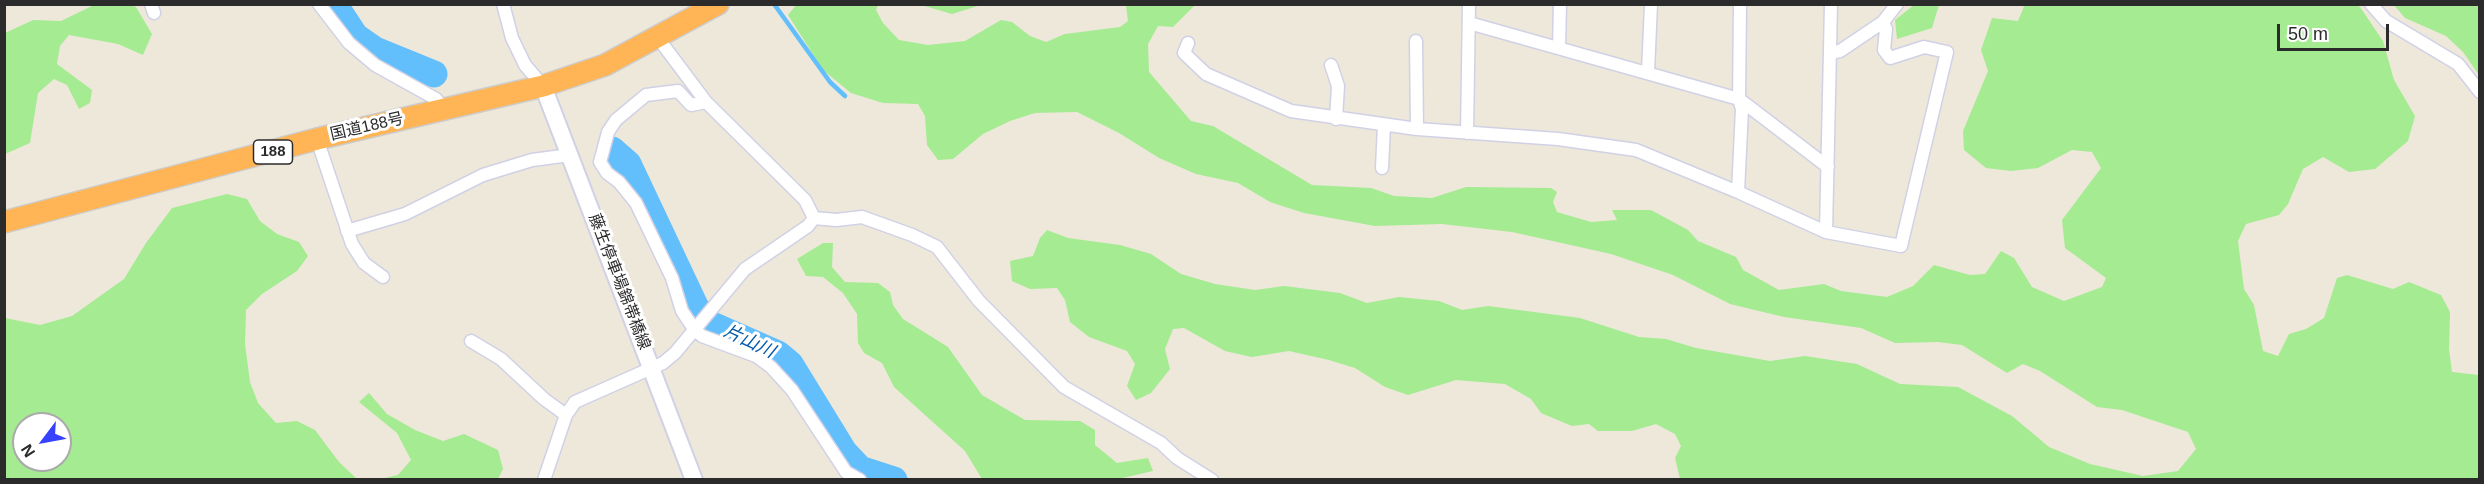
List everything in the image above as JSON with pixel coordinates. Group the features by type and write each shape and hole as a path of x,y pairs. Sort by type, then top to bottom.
{"highway":[{"name":"国道188号","path":"4,222 317,139 543,86 605,65 718,4"}],"main road":[{"name":"藤生停車場錦帯橋線","path":"543,86 694,480"}],"street":[{"path":"319,4 349,43 375,66 436,99 444,109"},
{"path":"503,4 512,38 525,65 543,86"},
{"path":"1467,133 1469,4"},
{"path":"1559,47 1560,4"},
{"path":"1648,72 1651,4"},
{"path":"1738,192 1742,109 1739,99 1740,4"},
{"path":"1826,232 1831,4"},
{"path":"1830,53 1840,51 1883,22 1897,4"},
{"path":"2372,4 2386,21 2458,64 2480,92"},
{"path":"1188,43 1184,53 1206,74 1291,111 1417,129 1558,139 1636,150 1738,192 1826,232 1900,246 1947,52 1924,47 1890,58 1884,50 1886,29 1883,22"},
{"path":"1469,23 1739,99 1828,167"},
{"path":"658,38 706,102 805,200 814,218"},
{"path":"1416,41 1417,129"},
{"path":"1331,65 1338,86 1336,118"},
{"path":"706,102 691,105 678,91 646,95 616,120 608,132 600,162 607,173 619,182 636,203 672,278 682,311 697,325 702,336 756,356 771,367 792,390 846,472 860,480"},
{"path":"1382,168 1384,125"},
{"path":"317,139 347,231 364,263 383,277"},
{"path":"347,231 405,214 483,175 532,160 570,155"},
{"path":"814,218 836,220 862,217 938,247 979,302 1064,387 1161,443 1177,458 1212,480"},
{"path":"544,480 566,415 576,402 586,395 652,368 675,353 746,269 807,226 814,218"},
{"path":"471,341 501,359 544,399 566,415"}],"green space":[{"path":"2025,4 2354,4 2360,7 2383,41 2394,80 2415,116 2408,141 2375,169 2349,172 2323,157 2303,169 2288,204 2279,215 2246,224 2238,241 2244,289 2254,305 2263,351 2278,356 2289,334 2306,329 2324,318 2337,278 2347,275 2393,289 2409,282 2441,295 2450,312 2449,349 2452,372 2479,375 2479,479 1680,479 1675,458 1681,446 1675,434 1656,424 1632,431 1598,431 1589,424 1572,426 1541,413 1531,399 1505,384 1456,380 1408,395 1385,387 1355,368 1329,360 1289,351 1252,357 1225,351 1184,328 1173,329 1165,349 1170,369 1151,393 1136,400 1127,386 1135,364 1127,351 1089,337 1070,322 1065,300 1057,288 1030,289 1012,281 1010,261 1033,256 1040,238 1047,230 1068,238 1120,245 1151,254 1181,274 1215,284 1255,290 1284,286 1340,293 1367,303 1399,297 1439,301 1462,310 1488,306 1580,318 1639,337 1666,339 1696,348 1770,361 1805,356 1857,364 1900,384 1958,387 2012,416 2049,447 2090,464 2143,476 2178,471 2196,449 2188,432 2122,410 2097,407 2040,371 2023,364 2007,373 1962,345 1938,342 1895,343 1861,328 1784,317 1730,304 1673,275 1611,254 1512,232 1442,224 1375,226 1304,213 1270,202 1238,183 1196,174 1159,158 1119,133 1077,112 1035,113 1010,121 983,134 953,159 938,160 927,145 925,116 918,104 883,103 851,93 823,70 788,15 796,5 878,5 876,10 883,23 899,40 928,45 965,41 1001,20 1012,22 1030,36 1046,42 1065,34 1120,27 1128,21 1126,5 1195,5 1173,27 1158,26 1148,44 1149,72 1191,121 1213,126 1312,185 1371,188 1394,196 1432,198 1466,187 1551,188 1557,192 1553,202 1557,212 1591,222 1617,220 1612,210 1651,210 1688,230 1698,241 1736,257 1743,270 1779,290 1824,284 1841,291 1887,297 1913,286 1934,265 1970,275 1985,274 2001,251 2014,258 2032,287 2064,301 2102,287 2106,278 2065,248 2062,220 2101,168 2092,152 2072,150 2038,168 2011,171 1986,168 1964,150 1963,131 1988,71 1981,50 1992,18 2018,21"},
{"path":"94,5 136,7 152,34 143,55 118,44 69,35 60,46 57,64 92,90 90,103 79,109 67,85 54,79 38,93 30,143 5,154 5,33 33,20 61,21"},
{"path":"921,5 981,5 952,14"},
{"path":"1914,5 1939,5 1932,28 1897,39 1895,20"},
{"path":"2394,5 2479,5 2479,75 2463,52 2446,36 2405,18"},
{"path":"227,194 247,199 260,221 277,234 299,242 308,256 297,271 262,294 246,310 245,344 250,382 258,403 276,423 297,421 315,430 339,462 357,479 5,479 5,318 40,325 72,316 124,279 146,243 172,208"},
{"path":"823,243 833,243 832,267 845,282 878,283 890,292 893,305 903,319 948,347 982,395 1025,420 1080,421 1095,430 1095,445 1117,463 1148,458 1153,471 1118,479 982,479 965,451 894,387 882,363 864,353 858,343 857,314 843,293 823,277 806,276 797,259"},
{"path":"369,393 387,414 415,430 443,441 464,434 498,450 503,469 498,479 380,479 398,475 411,460 397,433 359,402"}],"waterway":[{"name":"片山川","path":"334,4 355,36 375,50 434,74"},
{"path":"774,4 830,82 845,96"},
{"name":"片山川","path":"612,150 628,164 696,308 710,324 778,354 790,364 844,452 860,469 894,480"}]}
